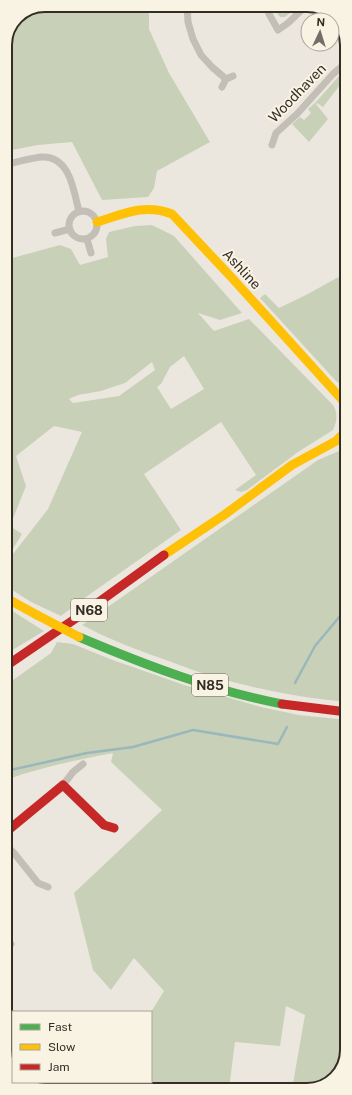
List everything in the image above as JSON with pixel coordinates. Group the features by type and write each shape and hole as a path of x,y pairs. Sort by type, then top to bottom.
{"main road":[{"name":"Ashline","path":"97,222 147,208 158,208 172,214 340,397"},
{"name":"N68","path":"12,662 170,551 224,516 292,465 326,447 340,438"},
{"name":"N68","path":"326,447 340,443"},
{"name":"N85","path":"12,601 79,637 109,650 208,685 276,703 340,711"},
{"path":"12,827 63,785 104,825 114,828"}],"street":[{"path":"187,12 188,22 193,39 201,55 212,67 229,78 222,87"},
{"path":"269,14 278,30 300,12"},
{"name":"Woodhaven","path":"272,145 276,133 298,114 340,68"},
{"path":"12,163 42,157 57,160 63,165 68,173 79,212"},
{"path":"85,211 91,213 97,222 95,233 87,239 76,237 72,234 70,229 69,223 72,217 79,212 85,211"},
{"path":"55,233 70,229"},
{"path":"87,239 91,254"},
{"path":"63,785 73,772 83,764"},
{"path":"12,851 38,883 48,887"}],"green space":[{"path":"45,12 149,12 149,29 169,73 210,142 157,171 154,188 148,197 102,200 72,142 38,145 12,150 12,45 14,32 22,22 32,14"},
{"path":"276,12 290,13 285,17 280,17"},
{"path":"340,75 340,85 323,107 317,103 316,104 328,119 309,142 292,124 300,117 304,120 311,113 308,109"},
{"path":"152,225 174,236 242,313 220,320 198,313 214,331 249,319 333,405 336,411 336,420 333,430 298,452 247,490 241,492 235,490 256,475 221,422 144,474 181,530 61,616 31,602 12,590 12,555 48,509 82,432 54,426 16,456 26,486 12,521 12,258 60,245 71,249 80,265 108,257 106,239 109,232 135,226","holes":["184,356 204,389 171,409 157,387 161,384 170,367","152,362 155,370 119,396 73,403 69,399 78,395 101,391 125,383"]},
{"path":"340,276 340,383 336,381 260,298 265,294 279,308"},
{"path":"339,451 340,701 282,693 218,678 134,648 82,625 318,460"},
{"path":"12,527 22,534 12,550"},
{"path":"12,611 44,631 12,650"},
{"path":"57,642 73,644 110,659 184,685 261,707 299,715 340,719 340,1050 336,1067 322,1080 307,1083 293,1083 305,1015 286,1006 280,1046 235,1042 230,1083 152,1083 152,1011 164,991 134,958 111,990 93,970 74,893 162,810 111,762 113,753 73,761 12,778 12,681 51,653"}],"waterway":[{"path":"295,683 315,646 340,616"},
{"path":"12,770 87,753 133,747 193,730 278,744 287,727"}],"traffic: fast":[{"path":"79,637 179,676 230,692 282,704"}],"traffic: slow":[{"path":"97,222 125,213 143,210 153,209 172,214 340,397"},
{"path":"164,555 224,515 292,465 336,441 340,437"},
{"path":"12,601 37,615"},
{"path":"37,615 79,637"}],"traffic: jam":[{"path":"12,662 88,610 164,555"},
{"path":"282,704 340,711"},
{"path":"12,827 63,785 104,825 114,828"}]}
